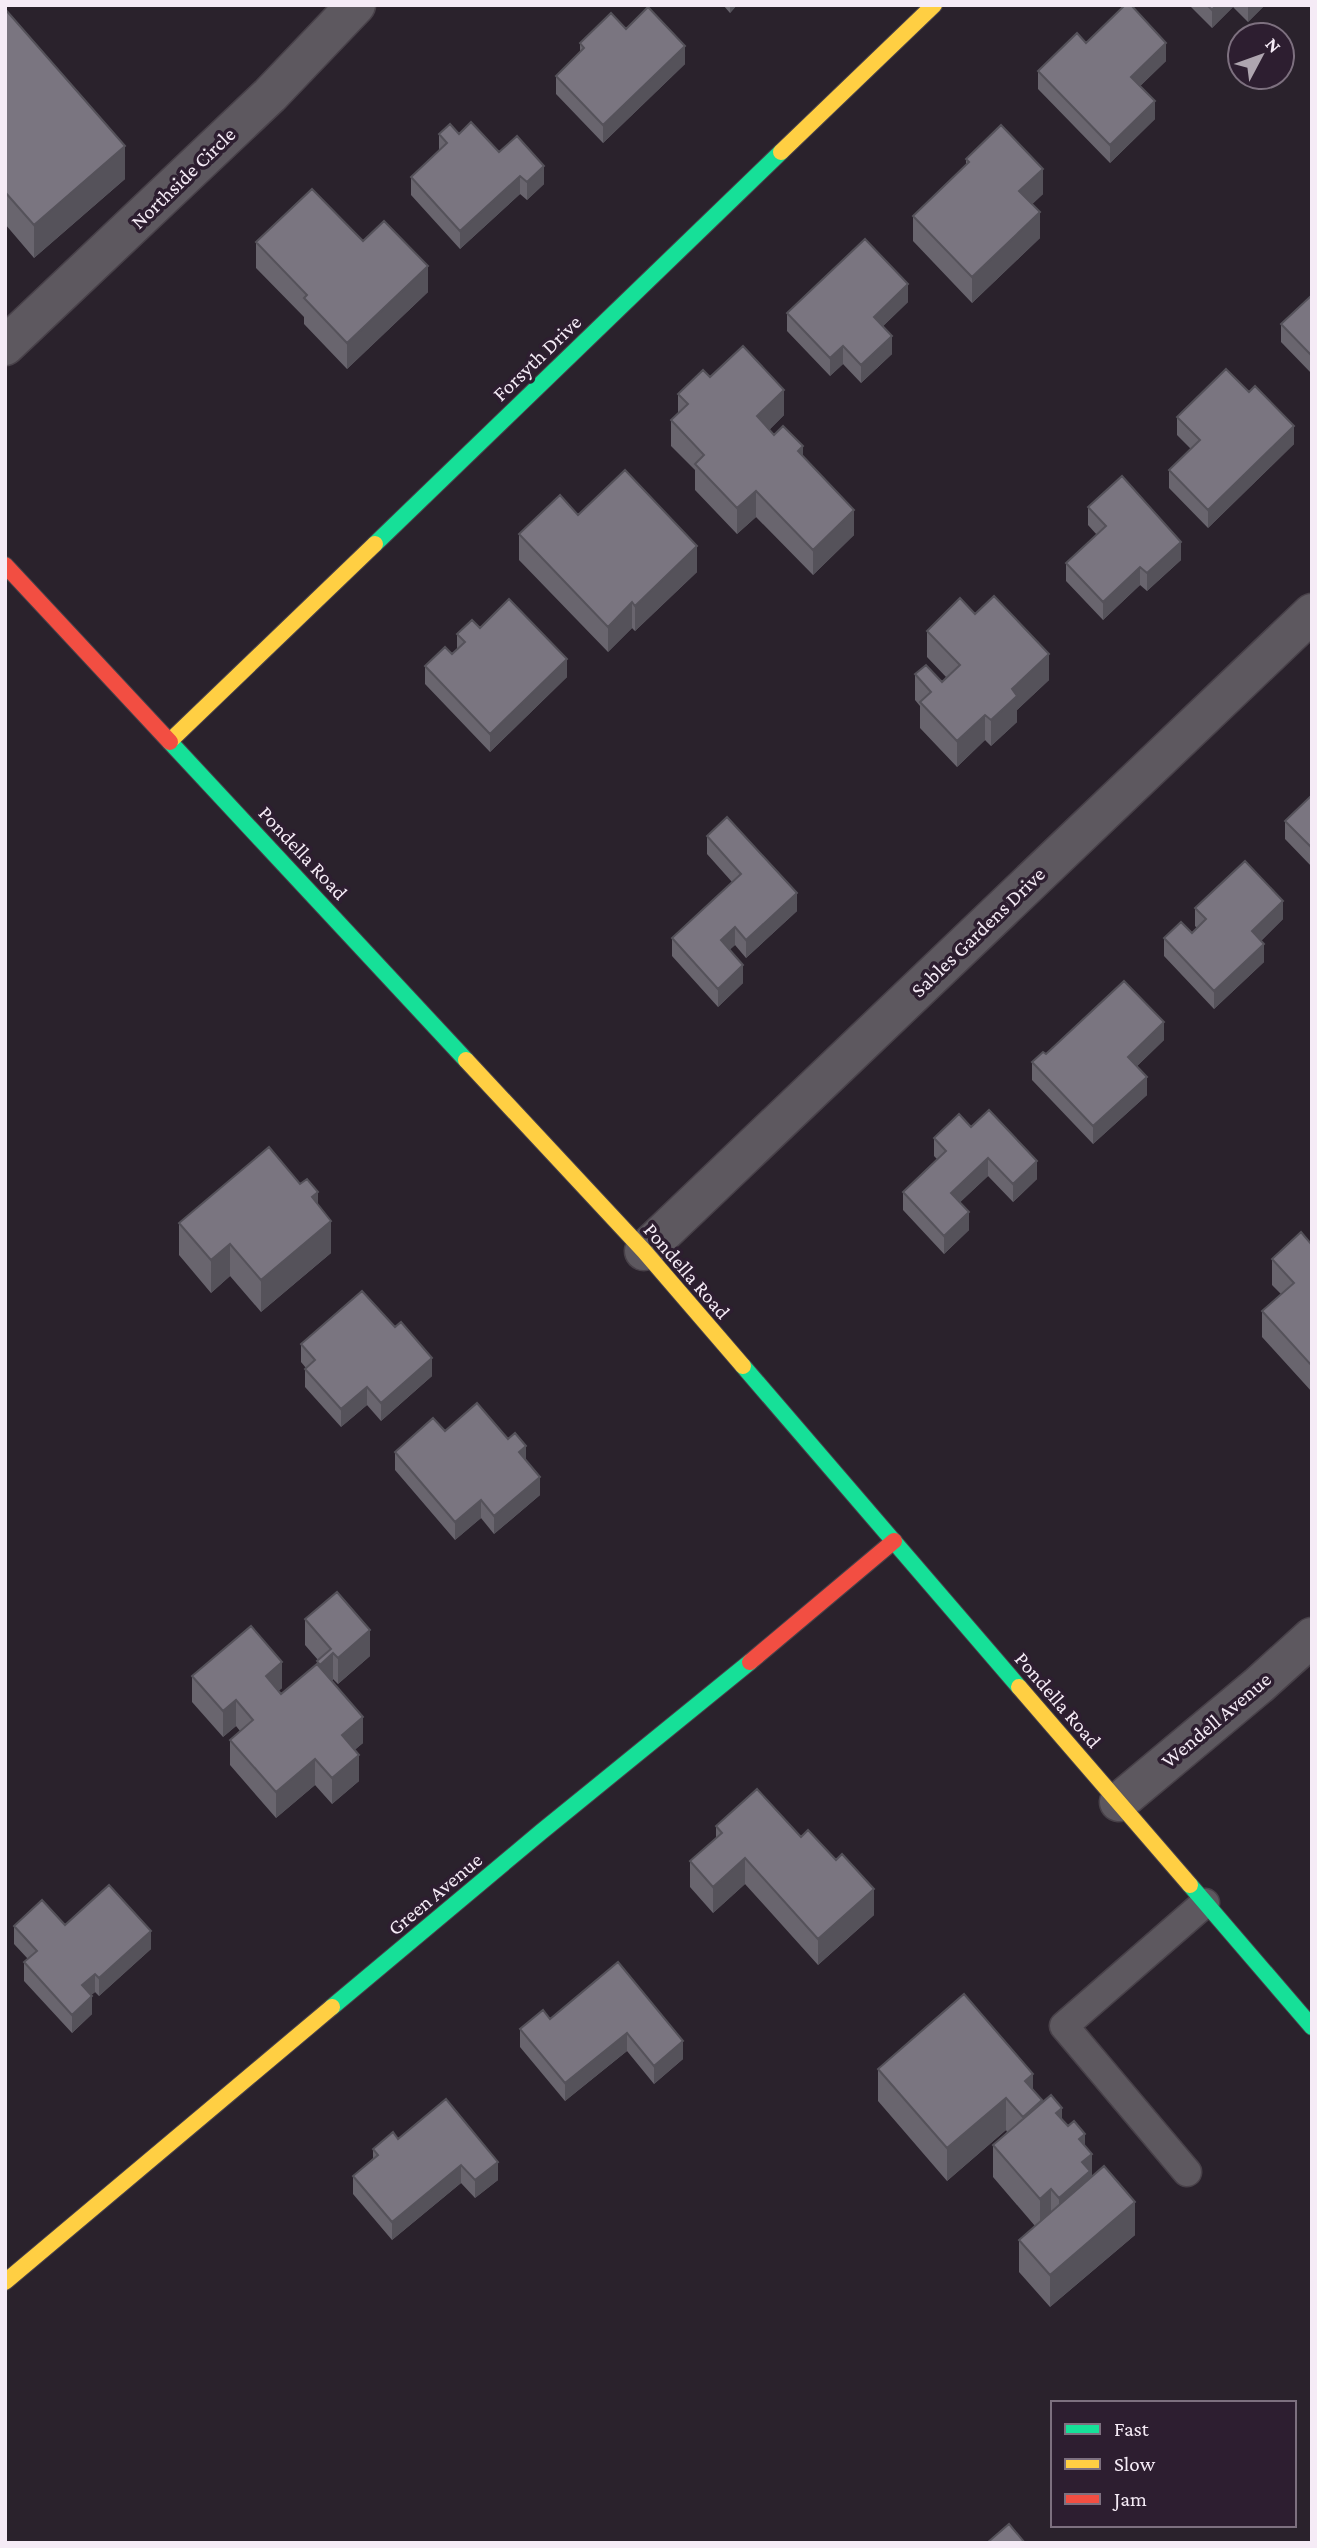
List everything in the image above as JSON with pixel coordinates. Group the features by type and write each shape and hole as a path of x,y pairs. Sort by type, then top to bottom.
{"street":[{"name":"Northside Circle","path":"10,331 270,95 356,5"},
{"name":"Forsyth Drive","path":"170,741 934,5"},
{"name":"Pondella Road","path":"5,565 644,1251 1312,2027"},
{"name":"Sables Gardens Drive","path":"644,1251 1312,613"},
{"name":"Green Avenue","path":"5,2282 531,1840 787,1632 894,1541"},
{"name":"Wendell Avenue","path":"1119,1802 1312,1637"}],"lane":[{"path":"1187,2172 1064,2026 1205,1903"}],"building":[{"path":"1125,5 1131,5 1166,43 1131,77 1155,101 1110,145 1038,71 1077,33 1086,43"},
{"path":"648,7 685,46 603,125 556,76 584,48 580,43 611,13 626,29"},
{"path":"5,9 125,146 34,225 5,192"},
{"path":"471,122 499,152 517,136 544,166 527,182 520,176 460,231 411,177 447,143 439,134 450,124 459,134"},
{"path":"1001,125 1043,169 1019,191 1040,212 972,277 913,216 969,162 966,159"},
{"path":"312,189 363,241 384,221 428,266 347,343 304,298 307,295 256,242"},
{"path":"865,239 908,284 874,317 892,336 861,365 843,346 830,358 787,313"},
{"path":"1312,295 1312,356 1281,324"},
{"path":"743,346 784,390 757,416 774,435 783,426 803,446 798,451 854,510 813,550 756,491 737,508 695,464 704,455 671,420 688,404 678,394 703,370 710,377"},
{"path":"1226,369 1249,392 1255,386 1294,426 1208,510 1169,470 1200,440 1177,417"},
{"path":"625,470 697,546 635,606 632,602 608,627 519,534 560,495 578,515"},
{"path":"1122,476 1181,542 1147,573 1140,567 1103,602 1066,563 1106,526 1088,507"},
{"path":"994,596 1049,654 1012,689 1017,696 991,720 985,715 957,741 920,702 931,692 915,674 926,665 942,682 960,665 927,631 960,598 975,614"},
{"path":"509,599 567,659 490,734 425,666 445,647 452,654 465,642 457,634 472,620 480,628"},
{"path":"1312,795 1312,848 1285,821"},
{"path":"727,817 797,893 746,940 735,927 721,940 743,965 718,989 672,938 741,874 707,836"},
{"path":"1245,861 1283,901 1252,931 1264,944 1214,991 1164,938 1181,922 1192,933 1206,919 1195,908"},
{"path":"1124,981 1164,1022 1128,1057 1147,1077 1093,1126 1032,1062 1043,1052 1046,1054"},
{"path":"989,1110 1037,1161 1013,1184 988,1158 951,1193 969,1212 944,1236 903,1192 946,1151 934,1138 959,1114 971,1127"},
{"path":"269,1147 300,1184 307,1179 318,1192 312,1197 331,1221 261,1280 230,1244 211,1260 179,1223"},
{"path":"1301,1232 1312,1245 1312,1366 1262,1311 1294,1283 1272,1259"},
{"path":"362,1291 395,1327 401,1322 432,1358 381,1403 367,1387 341,1409 305,1369 315,1360 301,1344"},
{"path":"477,1403 508,1439 515,1433 526,1446 519,1452 540,1477 494,1516 481,1500 455,1522 395,1452 433,1418 445,1431"},
{"path":"337,1592 370,1630 338,1658 333,1653 320,1665 317,1661 331,1649 305,1619"},
{"path":"251,1626 282,1662 266,1676 281,1694 317,1664 363,1717 342,1735 359,1755 332,1778 315,1759 276,1792 230,1740 253,1720 236,1700 223,1711 192,1676"},
{"path":"757,1789 801,1837 808,1830 836,1860 842,1854 874,1889 818,1939 745,1858 713,1887 690,1861 722,1833 716,1826"},
{"path":"109,1885 151,1931 99,1978 95,1974 82,1985 92,1996 72,2015 24,1962 37,1951 14,1926 42,1900 65,1925"},
{"path":"618,1962 683,2041 654,2066 627,2033 565,2083 520,2029 543,2010 550,2019"},
{"path":"964,1994 1033,2074 1025,2081 1042,2100 1023,2117 1006,2098 947,2148 878,2069"},
{"path":"1051,2095 1062,2108 1056,2113 1068,2126 1074,2121 1085,2134 1079,2139 1092,2154 1082,2162 1090,2171 1059,2198 1051,2189 1040,2199 993,2145"},
{"path":"446,2099 498,2162 475,2180 461,2165 392,2222 353,2176 378,2155 373,2149 393,2132 398,2139"},
{"path":"1104,2166 1135,2202 1050,2275 1019,2240"},
{"path":"1009,2524 1025,2543 987,2543"}],"traffic: fast":[{"path":"375,544 781,152"},
{"path":"170,742 466,1060"},
{"path":"743,1366 1019,1687"},
{"path":"332,2007 750,1662"},
{"path":"1190,1885 1312,2027"}],"traffic: slow":[{"path":"781,152 934,5"},
{"path":"170,741 375,544"},
{"path":"466,1060 644,1251 743,1366"},
{"path":"1019,1687 1190,1885"},
{"path":"5,2282 332,2007"}],"traffic: jam":[{"path":"5,565 170,742"},
{"path":"750,1662 894,1541"}]}
